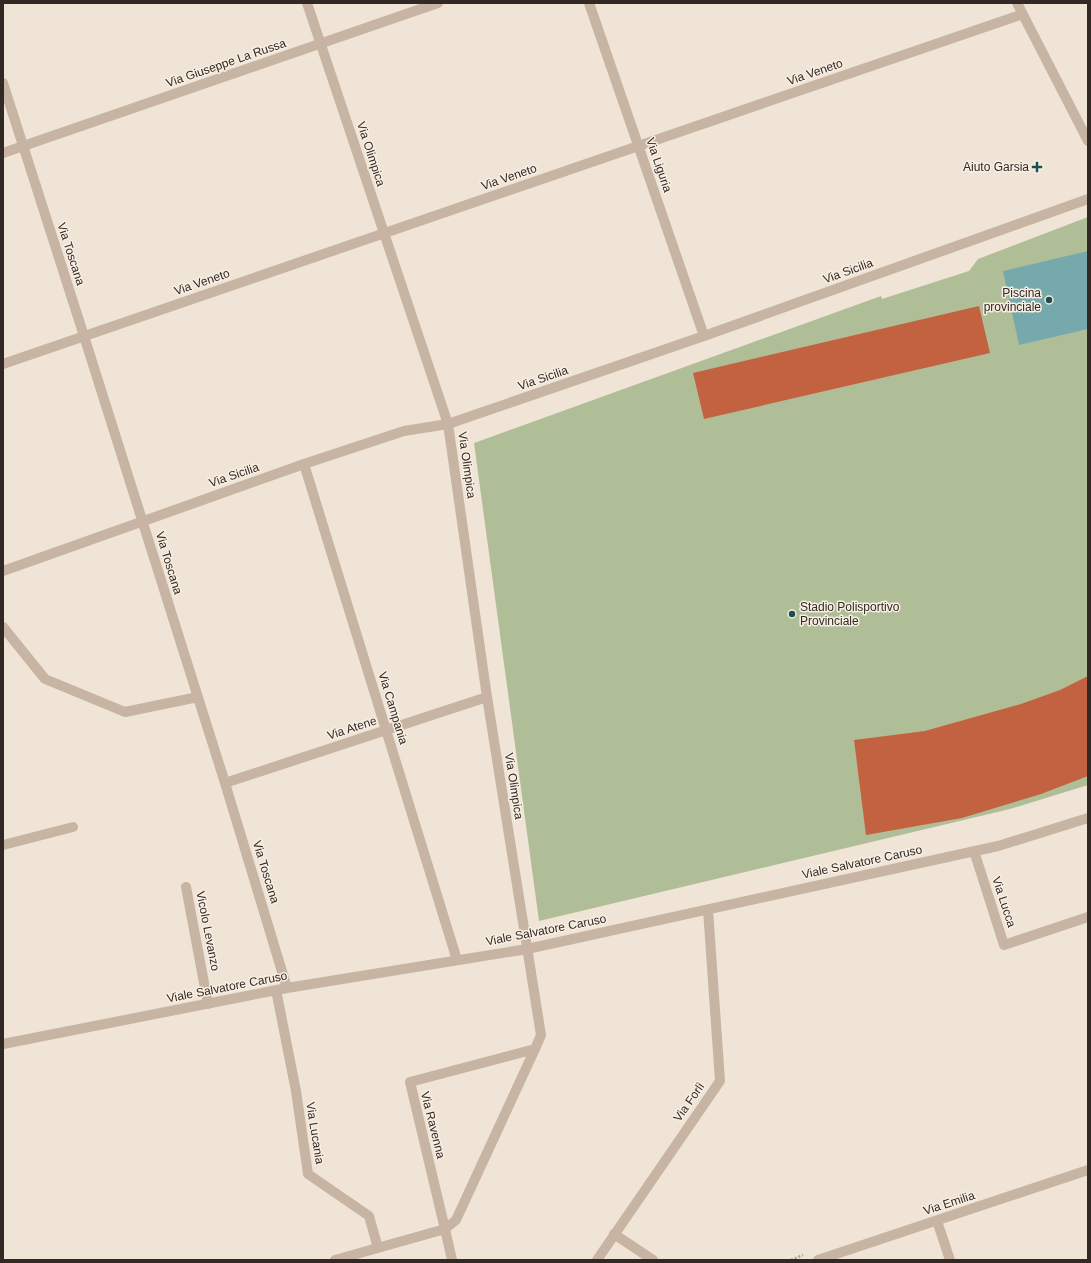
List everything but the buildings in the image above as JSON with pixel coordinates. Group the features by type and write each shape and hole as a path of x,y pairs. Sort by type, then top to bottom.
{"street":[{"name":"Via Olimpica","path":"307,3 448,424 487,697 527,949"},
{"name":"Via Giuseppe La Russa","path":"3,153 438,3"},
{"name":"Via Liguria","path":"589,3 704,336"},
{"path":"1017,3 1088,141"},
{"name":"Via Veneto","path":"3,364 1023,14"},
{"name":"Via Toscana","path":"3,83 225,783 287,988"},
{"name":"Via Sicilia","path":"3,571 142,520 304,464 404,431 448,424 704,336 1088,199"},
{"name":"Via Campania","path":"304,464 457,960"},
{"path":"3,627 45,679 125,712 198,697"},
{"name":"Via Atene","path":"225,783 487,697"},
{"name":"Viale Salvatore Caruso","path":"3,1044 287,988 527,949 998,846 1088,818"},
{"path":"3,845 73,827"},
{"name":"Via Lucca","path":"974,851 1004,945 1088,917"},
{"name":"Vicolo Levanzo","path":"186,887 208,1004"},
{"name":"Via Forlì","path":"597,1260 720,1081 708,910"},
{"path":"335,1260 445,1229 456,1220 541,1035 527,949"},
{"name":"Via Lucania","path":"276,990 296,1091 308,1174 369,1216 378,1248"},
{"name":"Via Ravenna","path":"452,1260 410,1082 535,1050"},
{"name":"Via Emilia","path":"818,1260 1088,1170"},
{"path":"937,1220 950,1260"},
{"path":"614,1234 653,1260"}],"green space":[{"name":"Stadio Polisportivo Provinciale","path":"1088,217 1088,785 1010,809 539,921 474,443 881,296 882,299 969,271 978,259"}],"water":[{"name":"Piscina provinciale","path":"1088,251 1088,329 1019,345 1003,271"}],"place":[{"name":"Aiuto Garsia","path":"1037,167"},
{"name":"Piscina provinciale","path":"1049,300"},
{"name":"Stadio Polisportivo Provinciale","path":"792,614"}]}
